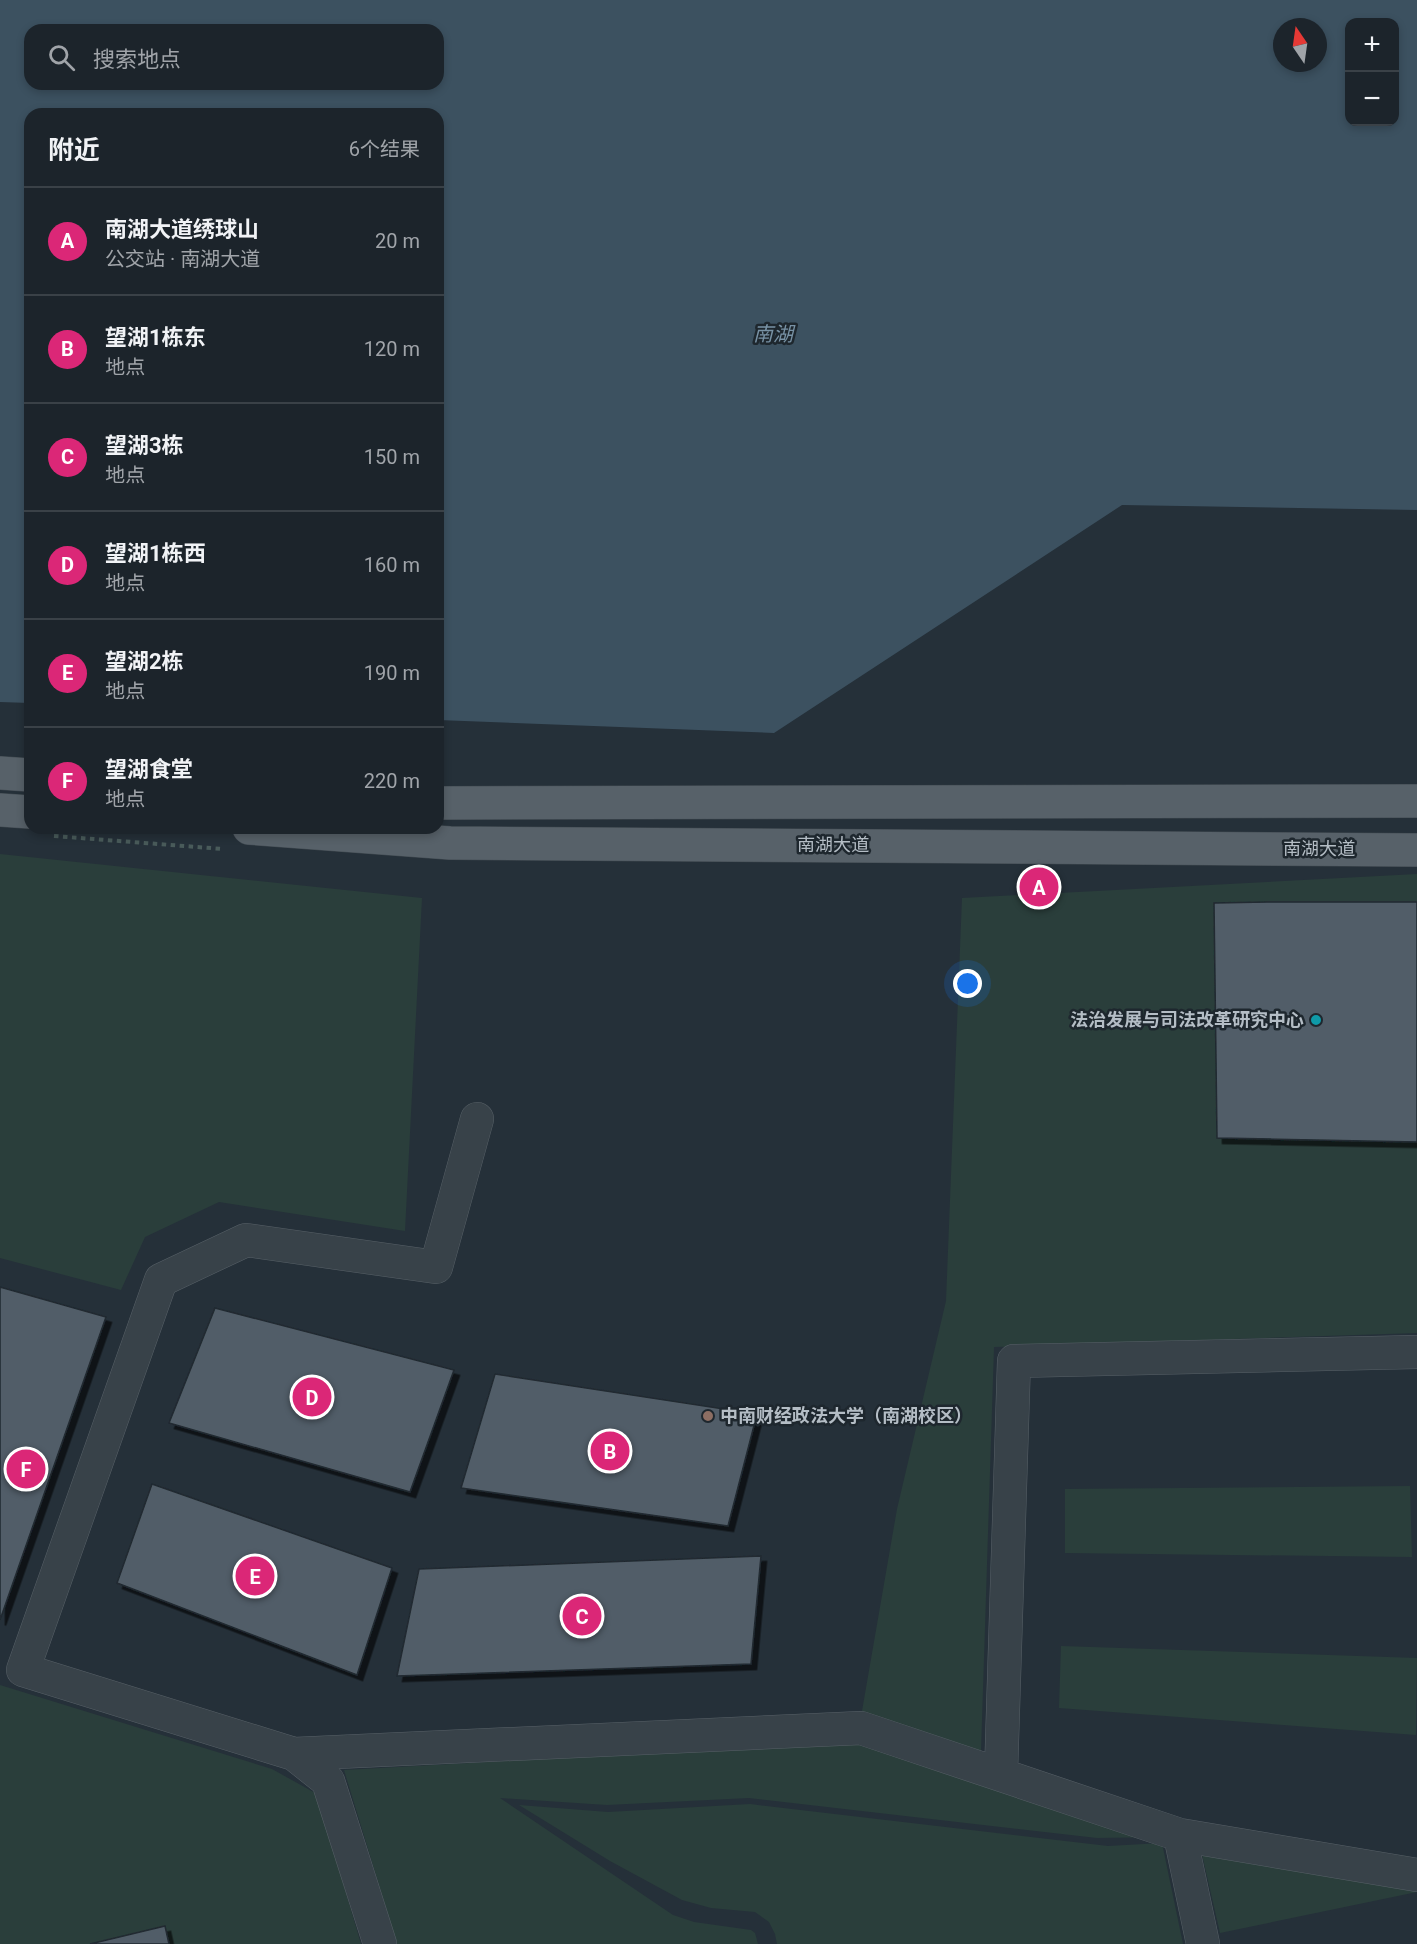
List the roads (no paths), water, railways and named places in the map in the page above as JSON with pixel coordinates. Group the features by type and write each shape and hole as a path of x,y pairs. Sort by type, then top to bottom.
{"main road":[{"path":"0,773 24,775"},
{"path":"444,803 1417,801"},
{"path":"0,810 24,812"},
{"name":"南湖大道","path":"329,834 450,843 1417,850"}],"street":[{"path":"477,1119 436,1267 246,1240 161,1280 11,1667 294,1754 861,1728 1001,1773 1180,1835 1417,1875"},
{"path":"1001,1773 1014,1361 1417,1352"},
{"path":"294,1754 328,1781 380,1944"},
{"path":"1180,1835 1203,1944"}],"water":[{"name":"南湖","path":"0,0 1417,0 1417,510 1122,505 774,733 444,720 444,108 24,108 24,703 0,702"}],"place":[{"name":"南湖大道绣球山","path":"1039,887"},
{"name":"法治发展与司法改革研究中心","path":"1316,1020"},
{"name":"望湖1栋西","path":"312,1397"},
{"name":"中南财经政法大学（南湖校区）","path":"708,1416"},
{"name":"望湖1栋东","path":"610,1451"},
{"name":"望湖食堂","path":"26,1469"},
{"name":"望湖2栋","path":"255,1576"},
{"name":"望湖3栋","path":"582,1616"}]}
